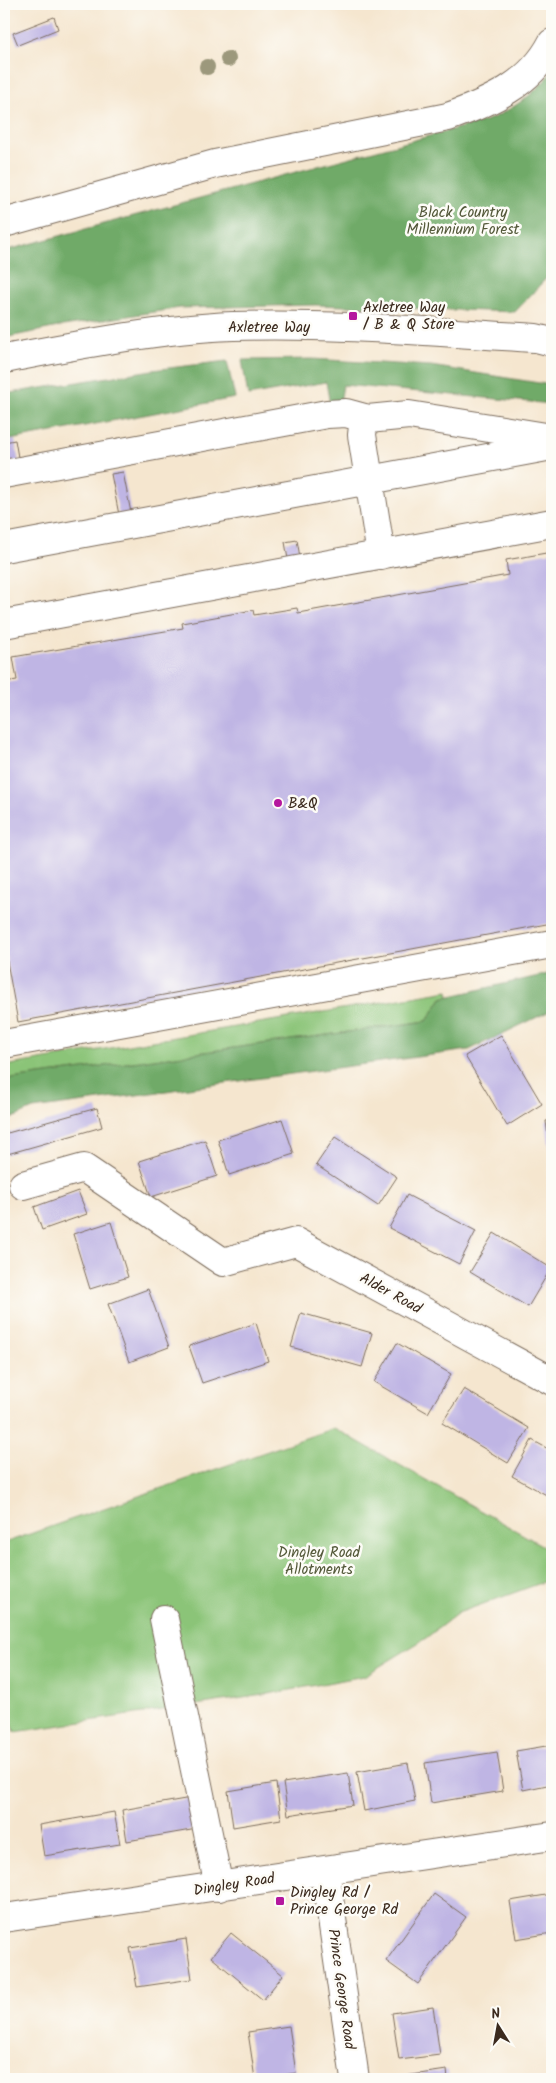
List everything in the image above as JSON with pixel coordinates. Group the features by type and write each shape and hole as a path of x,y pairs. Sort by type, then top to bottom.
{"street":[{"path":"4,223 216,164 448,117 479,106 527,76 552,42"},
{"name":"Axletree Way","path":"4,359 130,337 231,326 365,327 547,338"},
{"path":"4,474 327,414 346,413 368,419 408,415 552,438"},
{"path":"368,419 363,426 362,435 381,555"},
{"path":"4,548 552,446"},
{"path":"4,624 552,523"},
{"path":"4,1044 552,944"},
{"name":"Alder Road","path":"23,1185 84,1168 223,1262 296,1242 552,1381"},
{"path":"164,1619 219,1887"},
{"name":"Dingley Road","path":"4,1918 552,1836"},
{"name":"Prince George Road","path":"326,1870 355,2079"}],"green space":[{"name":"Black Country Millennium Forest","path":"552,72 552,272 515,312 316,305 180,308 63,326 4,338 4,251 488,120 523,100"},
{"path":"312,359 431,366 552,385 552,404 343,385 339,409 330,405 326,382 248,396 242,360"},
{"path":"227,361 235,398 4,441 4,394 152,370"},
{"path":"552,973 552,1010 469,1050 33,1109 4,1122 4,1080 427,1021 442,998"},
{"path":"448,991 449,996 442,998 427,1021 4,1080 4,1066"},
{"name":"Dingley Road Allotments","path":"334,1428 552,1551 552,1579 458,1613 426,1638 364,1676 263,1695 15,1732 4,1700 4,1543"}],"building":[{"path":"54,17 58,29 18,45 13,33"},
{"path":"15,440 19,463 7,465 4,442"},
{"path":"123,472 132,518 120,520 111,474"},
{"path":"297,540 301,563 289,565 285,542"},
{"name":"B&Q","path":"552,552 552,923 18,1022 4,945 4,682 17,680 13,657 183,628 182,623 253,610 254,615 297,608 298,613 508,575 506,560"},
{"path":"501,1035 542,1104 507,1126 465,1056"},
{"path":"97,1108 102,1127 4,1155 4,1134"},
{"path":"282,1119 294,1154 229,1175 218,1140"},
{"path":"552,1120 552,1160 551,1160 546,1121"},
{"path":"335,1137 397,1177 378,1206 316,1165"},
{"path":"205,1140 217,1176 151,1197 139,1161"},
{"path":"78,1191 87,1214 42,1230 34,1207"},
{"path":"407,1195 476,1231 459,1264 389,1228"},
{"path":"111,1222 128,1277 90,1289 73,1234"},
{"path":"494,1233 551,1268 528,1307 470,1272"},
{"path":"148,1289 169,1347 129,1362 108,1304"},
{"path":"301,1313 372,1333 362,1367 291,1347"},
{"path":"256,1323 268,1361 202,1383 189,1346"},
{"path":"397,1343 451,1374 428,1413 374,1382"},
{"path":"464,1389 529,1428 508,1463 442,1423"},
{"path":"532,1440 552,1451 552,1498 512,1476"},
{"path":"552,1745 552,1784 523,1790 516,1751"},
{"path":"497,1752 503,1791 431,1803 425,1763"},
{"path":"408,1763 415,1801 364,1811 357,1772"},
{"path":"348,1773 353,1805 288,1815 283,1783"},
{"path":"276,1783 281,1819 233,1827 228,1791"},
{"path":"191,1798 197,1829 127,1841 122,1810"},
{"path":"114,1812 120,1844 44,1856 39,1825"},
{"path":"434,1894 466,1917 418,1984 386,1961"},
{"path":"552,1894 552,1933 516,1939 510,1901"},
{"path":"231,1933 283,1975 263,2000 211,1957"},
{"path":"186,1939 192,1979 137,1987 130,1948"},
{"path":"433,2007 440,2055 399,2060 392,2013"},
{"path":"289,2026 296,2073 255,2079 248,2032"},
{"path":"447,2070 448,2079 406,2079 405,2076"}],"place":[{"name":"Axletree Way / B & Q Store","path":"353,316"},
{"name":"B&Q","path":"278,803"},
{"name":"Dingley Rd / Prince George Rd","path":"280,1901"}]}
